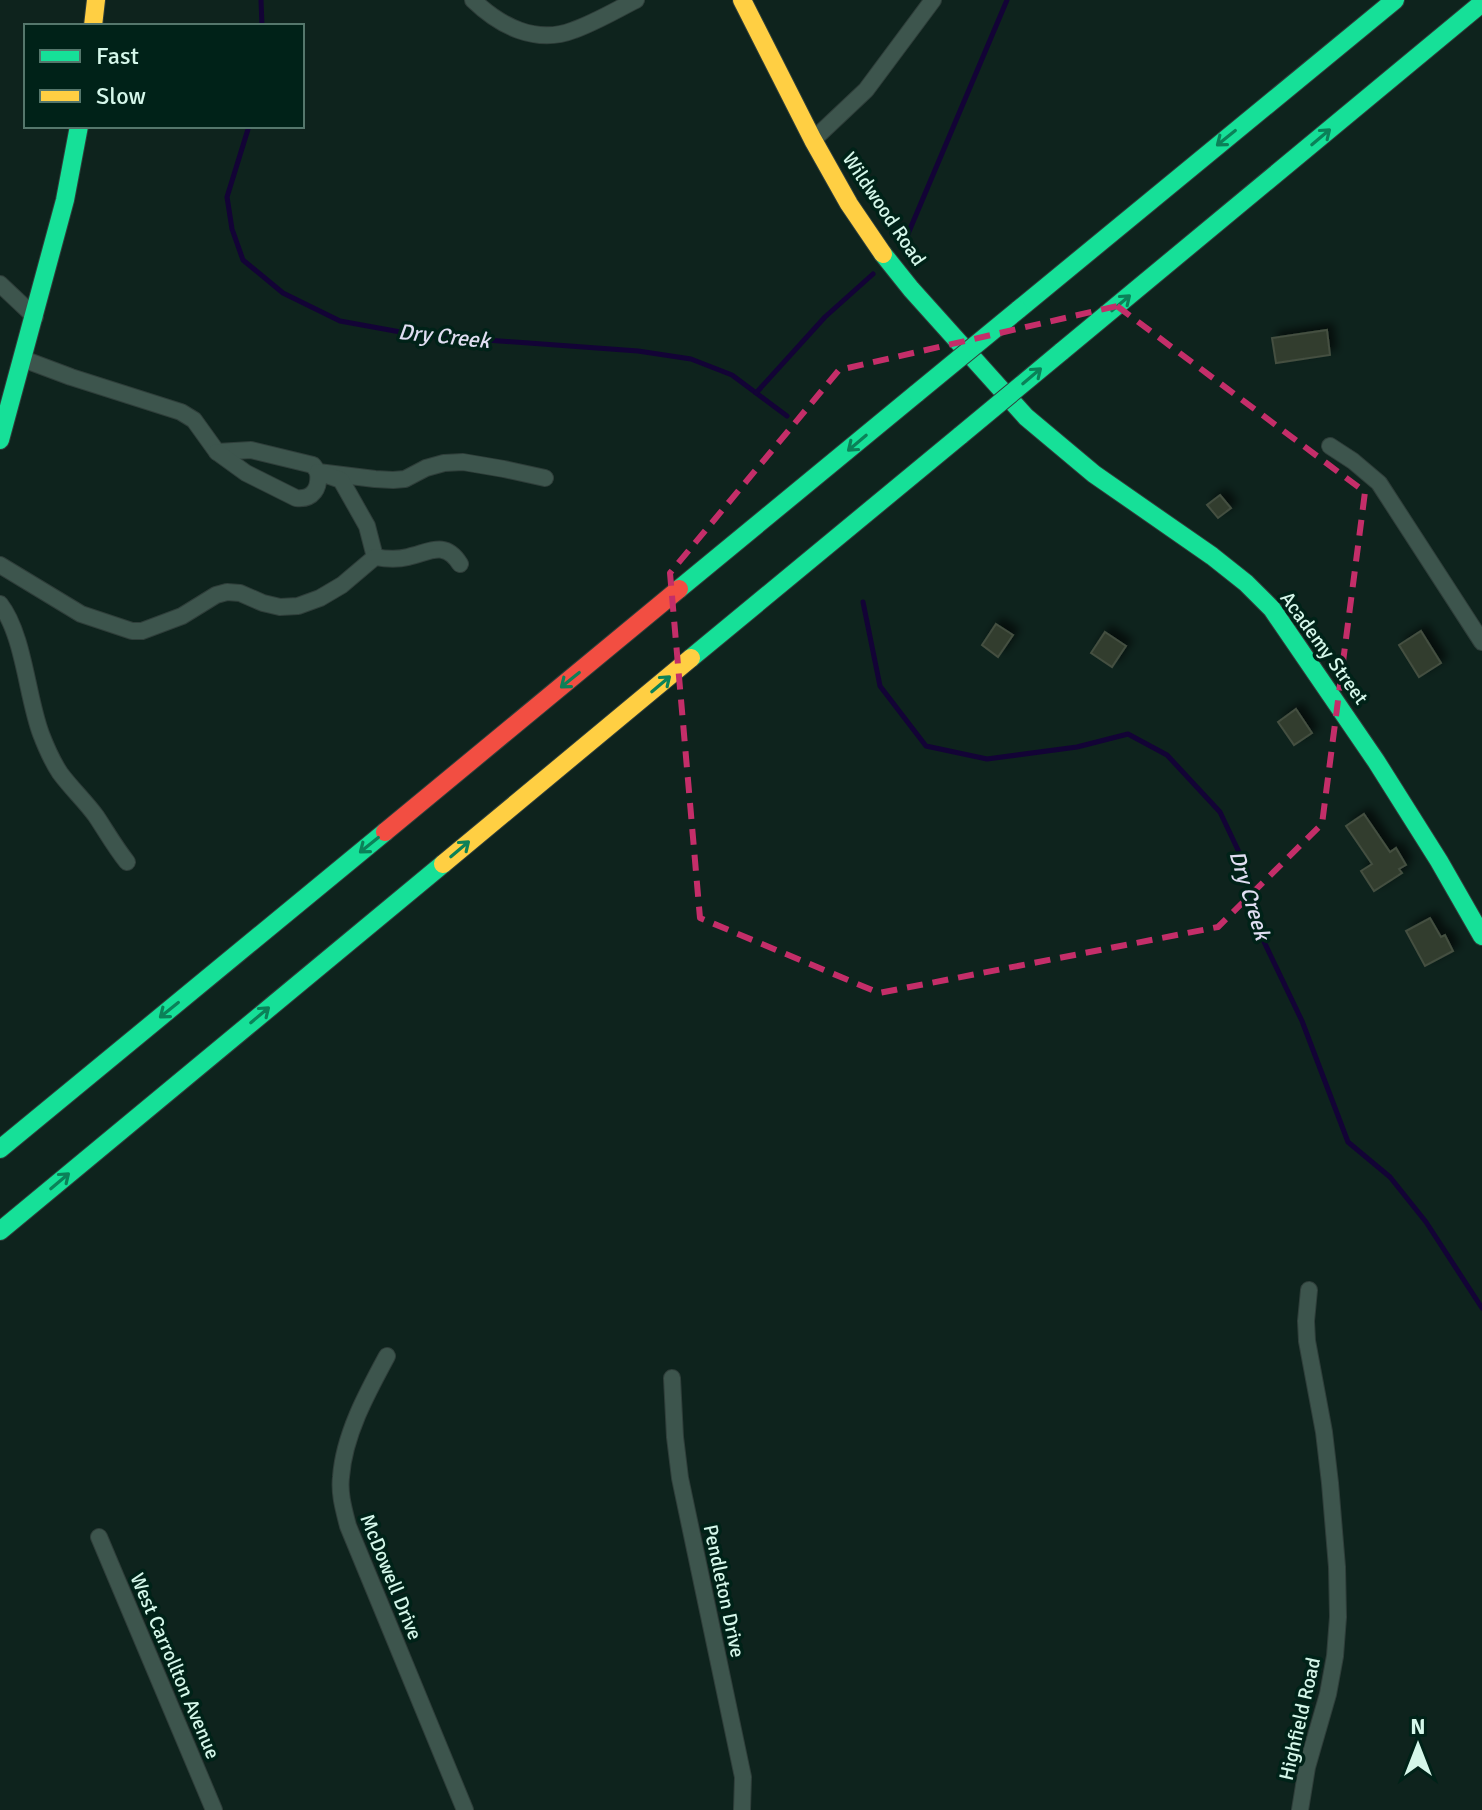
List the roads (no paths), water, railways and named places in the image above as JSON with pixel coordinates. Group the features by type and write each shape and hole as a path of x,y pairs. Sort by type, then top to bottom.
{"main road":[{"path":"93,24 96,0"},
{"name":"Wildwood Road","path":"742,0 813,140 878,248 1026,417"},
{"path":"0,1149 1395,0"},
{"path":"0,1231 1482,3"},
{"path":"0,440 8,383 23,359 35,317 65,200 79,128"},
{"name":"Academy Street","path":"1026,417 1094,474 1212,556 1272,609 1376,761 1482,936"}],"street":[{"path":"473,0 507,26 542,35 573,31 636,0"},
{"path":"813,140 866,90 933,0"},
{"path":"0,284 35,317"},
{"path":"23,359 181,412 194,420 217,452 246,473 296,498 304,499 317,488 318,472 313,465 251,450 217,452"},
{"path":"1330,446 1379,483 1482,642"},
{"path":"318,472 393,480 405,479 444,463 463,462 545,478"},
{"path":"318,472 341,480 367,526 375,557"},
{"path":"0,565 81,614 132,631 142,631 193,611 216,595 227,592 240,593 280,607 298,606 342,585 375,557 407,558 442,549 460,564"},
{"path":"0,604 10,620 40,731 51,756 127,862"},
{"name":"Highfield Road","path":"1300,1810 1307,1767 1328,1694 1338,1617 1335,1541 1324,1432 1307,1341 1309,1290"},
{"name":"McDowell Drive","path":"387,1356 356,1419 343,1457 340,1480 342,1504 348,1526 465,1810"},
{"name":"Pendleton Drive","path":"672,1378 680,1478 743,1777 742,1810"},
{"name":"West Carrollton Avenue","path":"99,1537 214,1810"}],"waterway":[{"name":"Dry Creek","path":"261,0 262,24"},
{"path":"902,248 1007,0"},
{"name":"Dry Creek","path":"248,128 227,197 232,229 243,260 283,293 340,321 417,335 638,351 691,359 732,375 787,416"},
{"path":"756,393 825,317 873,274"},
{"name":"Dry Creek","path":"863,602 880,686 926,746 987,759 1077,747 1128,734 1167,755 1220,812 1247,869 1256,925 1302,1021 1348,1142 1390,1177 1426,1222 1482,1308"}]}
